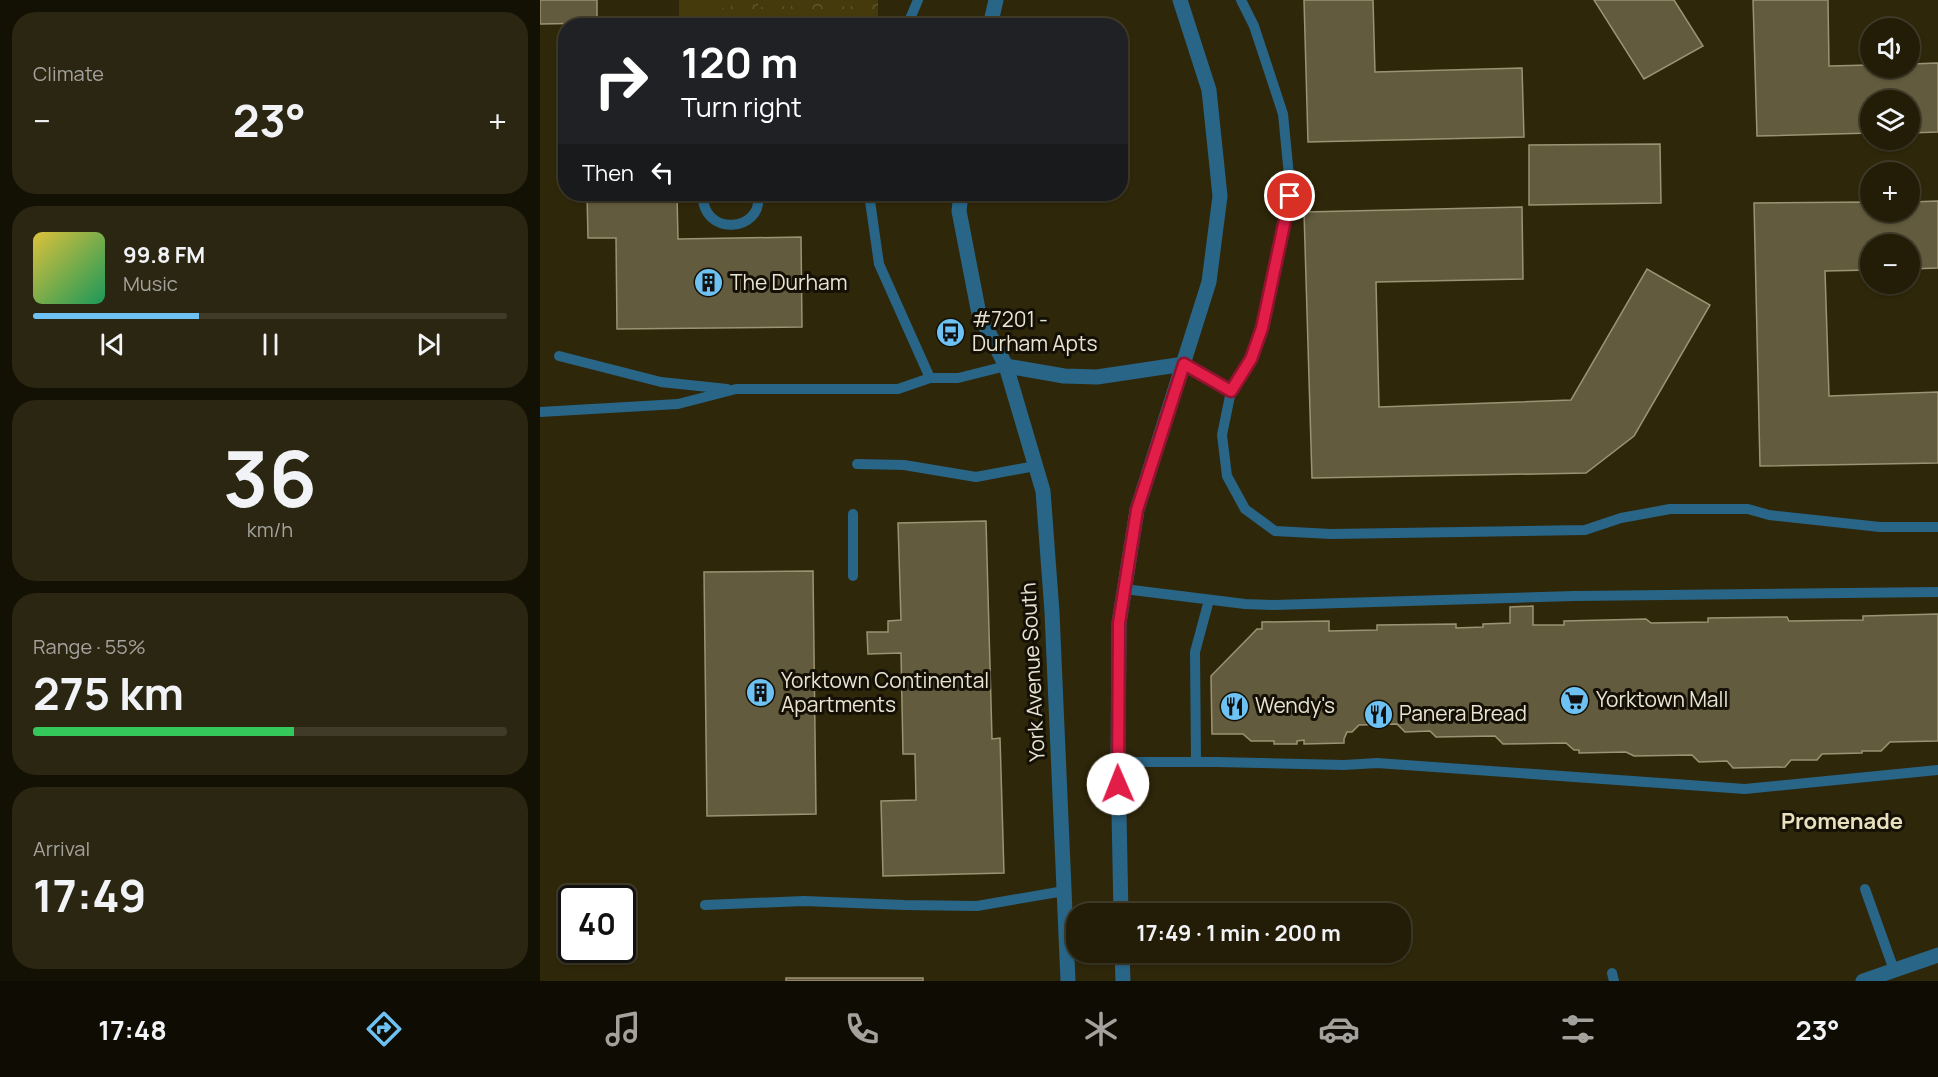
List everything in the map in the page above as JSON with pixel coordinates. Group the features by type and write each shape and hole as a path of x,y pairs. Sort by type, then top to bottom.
{"street":[{"path":"992,18 996,0"},
{"path":"1121,903 1118,762 1119,623 1137,510 1209,282 1220,196 1209,90 1180,0"},
{"name":"York Avenue South","path":"960,201 959,211 979,314 1006,366 1043,491 1052,612 1068,981"},
{"path":"1006,366 1064,376 1097,377 1184,364"},
{"path":"1863,981 1938,955"},
{"path":"1122,963 1123,981"}],"lane":[{"path":"910,18 918,0"},
{"path":"1241,0 1254,26 1283,114 1290,196 1262,328 1251,359 1231,391 1222,435 1227,476 1245,509 1275,531 1367,534 1585,530 1621,518 1670,509 1748,509 1769,515 1880,527 1938,527"},
{"path":"704,201 705,209 710,216 718,222 736,225 752,216 757,208 758,201"},
{"path":"870,201 879,264 930,378"},
{"path":"559,356 660,382 736,390 898,389 930,378 958,378 1006,366"},
{"path":"1184,364 1231,391"},
{"path":"540,411 678,404 736,390"},
{"path":"857,464 904,465 976,477 1035,466"},
{"path":"853,514 854,576"},
{"path":"1124,589 1209,600 1274,605 1574,596 1938,592"},
{"path":"1196,762 1195,652 1209,600"},
{"path":"1118,762 1344,765 1377,763 1745,789 1938,770"},
{"path":"1864,889 1894,970"},
{"path":"705,904 804,901 977,906 1064,891"}],"green space":[{"path":"679,0 878,0 878,18 679,18"},
{"path":"692,0 731,0 731,8 692,9"},
{"path":"758,0 797,0 797,6 758,7"},
{"path":"823,0 862,0 862,6 823,7"}],"building":[{"path":"540,0 597,0 597,18 558,18 558,24 540,24"},
{"path":"1304,0 1373,0 1375,72 1522,68 1524,137 1308,142"},
{"path":"1594,0 1674,0 1703,46 1644,79"},
{"path":"1753,0 1828,0 1829,66 1860,65 1860,78 1920,78 1920,64 1938,63 1938,132 1920,133 1920,90 1860,90 1860,133 1757,136"},
{"path":"1660,144 1661,203 1529,205 1529,145"},
{"name":"The Durham","path":"587,201 677,201 678,239 801,237 802,327 617,329 616,238 588,238"},
{"path":"1938,201 1938,268 1920,269 1920,234 1860,234 1860,270 1825,271 1829,396 1938,392 1938,463 1760,466 1754,203 1860,202 1860,222 1920,222 1920,202"},
{"path":"1522,207 1523,279 1376,282 1379,407 1571,400 1647,269 1710,305 1634,436 1586,473 1312,478 1304,212"},
{"path":"986,521 992,739 1000,738 1004,873 883,876 881,801 916,800 915,754 903,754 901,653 868,654 867,632 888,632 888,621 901,620 898,523"},
{"name":"Yorktown Continental Apartments","path":"813,571 816,814 707,816 704,572"},
{"name":"Yorktown Mall","path":"1533,606 1533,625 1564,625 1564,621 1646,619 1651,623 1708,622 1708,618 1787,617 1789,621 1863,620 1863,616 1938,614 1938,741 1890,742 1881,751 1822,754 1817,760 1791,760 1785,767 1733,768 1727,761 1699,762 1692,755 1634,756 1626,752 1579,753 1579,750 1574,750 1566,743 1503,744 1495,736 1436,737 1430,731 1405,732 1397,724 1359,725 1352,732 1347,732 1344,743 1304,744 1304,740 1297,741 1297,744 1274,744 1274,741 1251,741 1243,734 1212,734 1211,676 1257,629 1262,629 1262,622 1329,621 1329,631 1377,630 1377,625 1456,624 1456,628 1483,627 1483,624 1510,623 1510,607"},
{"path":"786,978 923,978 923,981 786,981"}],"place":[{"name":"The Durham","path":"709,283"},
{"name":"#7201 - Durham Apts","path":"951,332"},
{"name":"Yorktown Continental Apartments","path":"760,693"},
{"name":"Yorktown Mall","path":"1575,700"},
{"name":"Wendy's","path":"1234,706"},
{"name":"Panera Bread","path":"1378,714"}],"district":[{"name":"Promenade","path":"1842,821"}],"route":[{"path":"1118,784 1119,623 1137,510 1184,364 1231,391 1251,359 1262,328 1290,196"}]}
